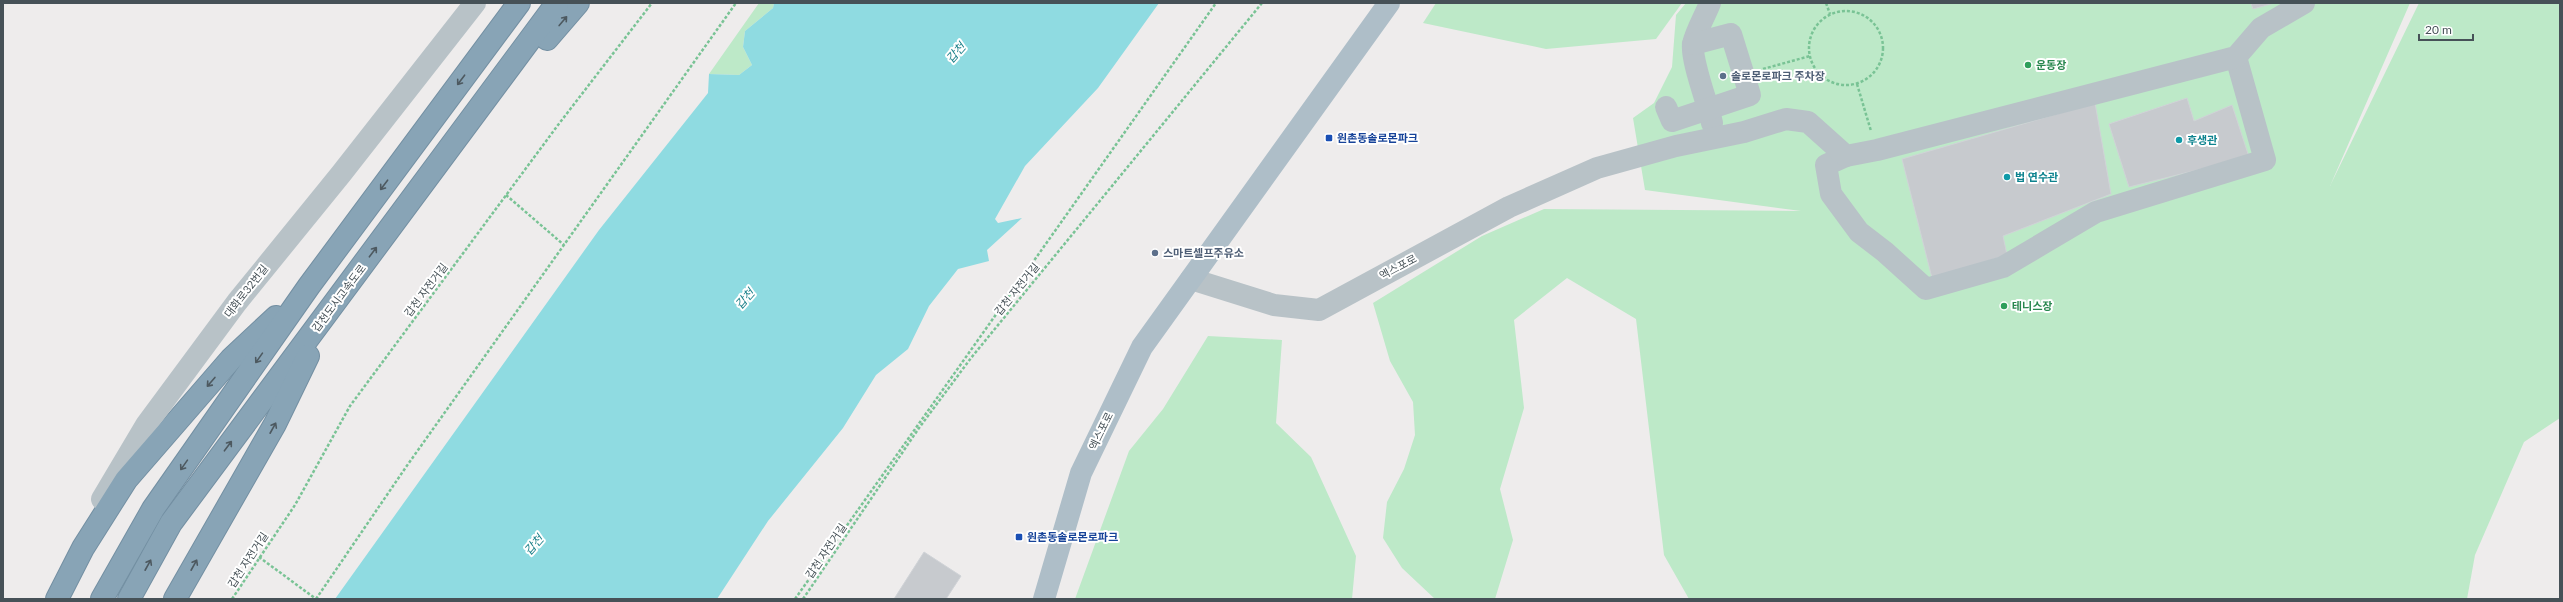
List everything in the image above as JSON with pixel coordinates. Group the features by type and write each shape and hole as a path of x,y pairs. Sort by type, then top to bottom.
{"highway":[{"path":"485,49 510,3"},
{"path":"102,599 153,509 309,286 519,3"},
{"name":"갑천도시고속도로","path":"129,599 171,523 429,179 557,3"},
{"path":"429,179 578,3"},
{"path":"57,599 83,548 126,480 232,359 309,286"},
{"path":"175,599 275,424 330,310"}],"main road":[{"name":"엑스포로","path":"1044,599 1081,473 1142,347 1389,3"}],"street":[{"name":"대화로32번길","path":"46,599 73,549 146,425 237,302 341,174 475,3"},
{"path":"1710,3 1693,44 1696,71 1709,108 1716,138"},
{"path":"2236,57 2265,160 2096,212 2003,267 1926,289 1885,252 1859,232 1831,194 1826,165 1846,156 1877,150 2236,57 2261,28 2304,3"},
{"path":"1666,107 1672,121 1750,95 1731,34 1693,44"},
{"name":"엑스포로","path":"1191,279 1274,305 1320,310 1509,207 1597,168 1676,146 1744,132 1786,118 1808,122 1846,156"}],"path":[{"name":"갑천 자전거길","path":"232,599 295,505 350,406 506,195 652,3"},
{"path":"259,557 316,599 406,467 736,3"},
{"path":"795,599 1216,3"},
{"name":"갑천 자전거길","path":"803,599 919,428 971,358 1262,3"},
{"path":"1826,3 1830,14"},
{"path":"1848,11 1866,16 1875,24 1882,34 1884,47 1880,64 1868,79 1857,84 1845,85 1833,83 1822,77 1814,68 1810,56 1809,44 1812,32 1820,22 1830,14 1848,11"},
{"path":"1763,69 1810,56"},
{"path":"1857,84 1877,150"},
{"path":"506,195 564,245"}],"green space":[{"path":"759,3 774,3 773,8 745,31 743,47 752,65 739,75 709,74"},
{"path":"1436,3 1682,3 1656,39 1546,49 1423,23"},
{"path":"1686,3 2410,3 2330,186 2419,3 2560,3 2560,418 2524,442 2475,555 2467,599 1689,599 1664,555 1636,319 1567,278 1514,320 1524,408 1500,489 1513,540 1495,599 1435,599 1402,568 1383,538 1387,502 1404,469 1415,435 1413,402 1390,361 1373,303 1482,236 1544,209 1801,211 1645,190 1633,118 1654,103 1672,67 1676,15"},
{"path":"1208,336 1282,340 1276,423 1311,457 1356,556 1352,599 1075,599 1129,451 1163,409"}],"water":[{"name":"갑천","path":"774,3 1159,3 1098,88 1025,166 995,219 998,223 1022,218 987,250 989,261 958,269 929,306 908,349 876,375 843,428 768,521 717,599 335,599 599,230 708,93 709,74 739,75 752,65 743,47 745,31 773,8"}],"building":[{"path":"2251,3 2274,3 2253,9"},
{"name":"후생관","path":"2187,98 2194,121 2232,105 2249,157 2129,187 2109,124"},
{"name":"법 연수관","path":"2095,103 2111,194 2003,236 2007,255 1932,278 1902,159"},
{"path":"924,552 961,576 946,599 894,599"}],"place":[{"name":"운동장","path":"2028,65"},
{"name":"솔로몬로파크 주차장","path":"1723,76"},
{"name":"원촌동솔로몬파크","path":"1329,138"},
{"name":"후생관","path":"2179,140"},
{"name":"법 연수관","path":"2007,177"},
{"name":"스마트셀프주유소","path":"1155,253"},
{"name":"테니스장","path":"2004,306"},
{"name":"원촌동솔로몬로파크","path":"1019,537"}]}
